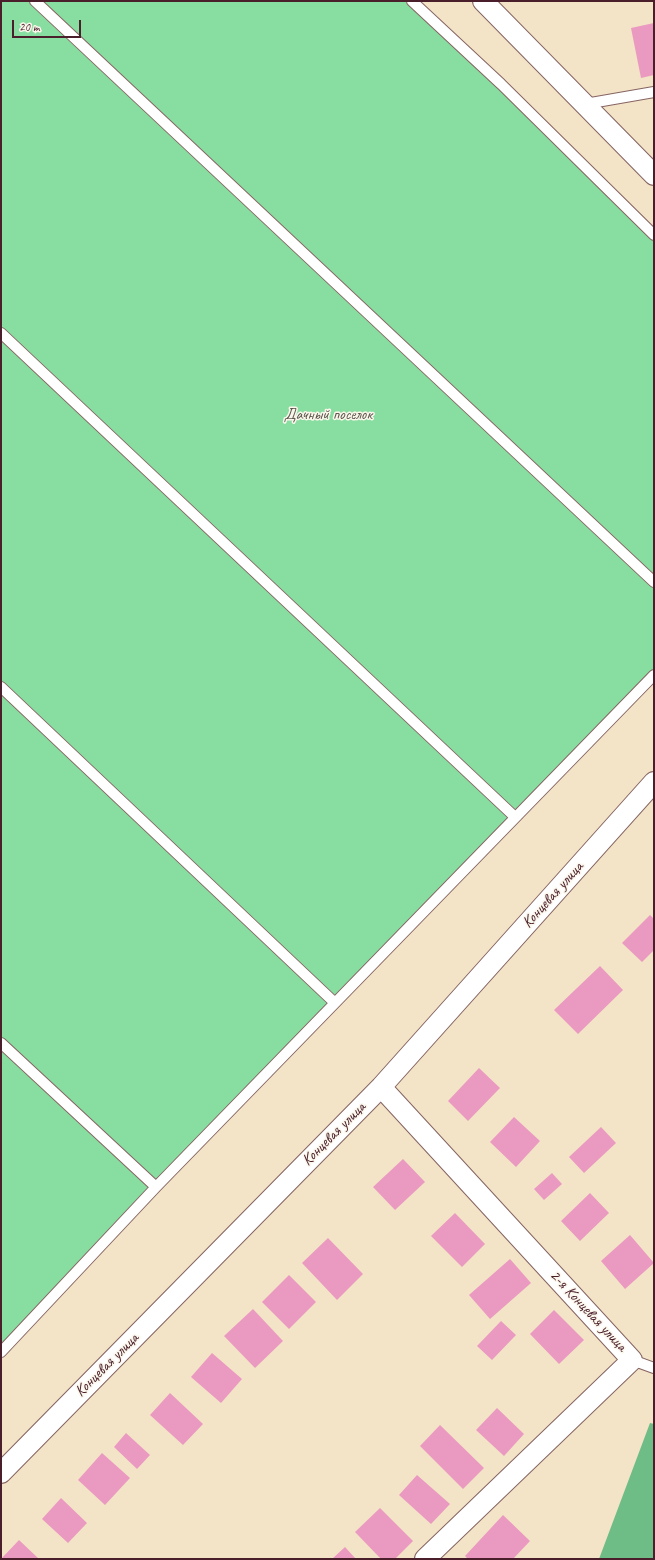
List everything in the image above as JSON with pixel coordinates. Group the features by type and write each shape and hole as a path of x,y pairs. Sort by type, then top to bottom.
{"street":[{"path":"483,1 654,175"},
{"name":"Концевая улица","path":"1,1473 381,1087 654,782"},
{"name":"2-я Концевая улица","path":"381,1087 632,1360 425,1559"}],"lane":[{"path":"35,1 654,582"},
{"path":"412,1 501,84 654,235"},
{"path":"585,104 654,92"},
{"path":"1,333 515,817"},
{"path":"1,1352 156,1187 654,675"},
{"path":"1,687 335,1003"},
{"path":"1,1043 156,1187"},
{"path":"632,1360 654,1368"}],"green space":[{"name":"Дачный поселок","path":"1,1 412,1 654,235 654,675 1,1352"},
{"path":"650,1423 654,1424 654,1559 599,1559"}],"building":[{"path":"654,23 654,75 641,78 631,28"},
{"path":"650,915 654,919 654,950 642,962 622,943"},
{"path":"600,966 623,990 578,1034 554,1010"},
{"path":"479,1068 500,1088 468,1121 448,1101"},
{"path":"514,1117 540,1141 516,1167 490,1142"},
{"path":"601,1127 616,1143 584,1173 569,1157"},
{"path":"403,1159 425,1182 395,1210 373,1187"},
{"path":"552,1173 562,1184 544,1200 534,1189"},
{"path":"590,1193 609,1213 580,1241 561,1221"},
{"path":"455,1213 485,1244 462,1267 431,1236"},
{"path":"630,1235 654,1263 625,1289 601,1261"},
{"path":"328,1238 363,1274 337,1300 302,1263"},
{"path":"510,1259 531,1283 490,1319 469,1295"},
{"path":"289,1275 316,1302 289,1329 262,1302"},
{"path":"253,1309 283,1341 255,1368 224,1336"},
{"path":"554,1310 584,1340 559,1364 530,1334"},
{"path":"501,1321 516,1335 492,1360 477,1346"},
{"path":"212,1353 242,1379 221,1403 191,1377"},
{"path":"170,1393 203,1424 183,1445 150,1415"},
{"path":"497,1408 524,1434 504,1456 476,1430"},
{"path":"440,1425 484,1468 463,1489 420,1446"},
{"path":"126,1433 150,1455 137,1469 114,1447"},
{"path":"102,1453 130,1478 105,1505 78,1480"},
{"path":"417,1475 450,1504 431,1524 399,1495"},
{"path":"61,1498 87,1523 68,1543 42,1519"},
{"path":"380,1508 413,1541 395,1559 381,1559 355,1532"},
{"path":"503,1515 530,1541 513,1559 468,1559 465,1556"},
{"path":"19,1540 39,1559 1,1559"},
{"path":"345,1547 356,1559 332,1559"}]}
